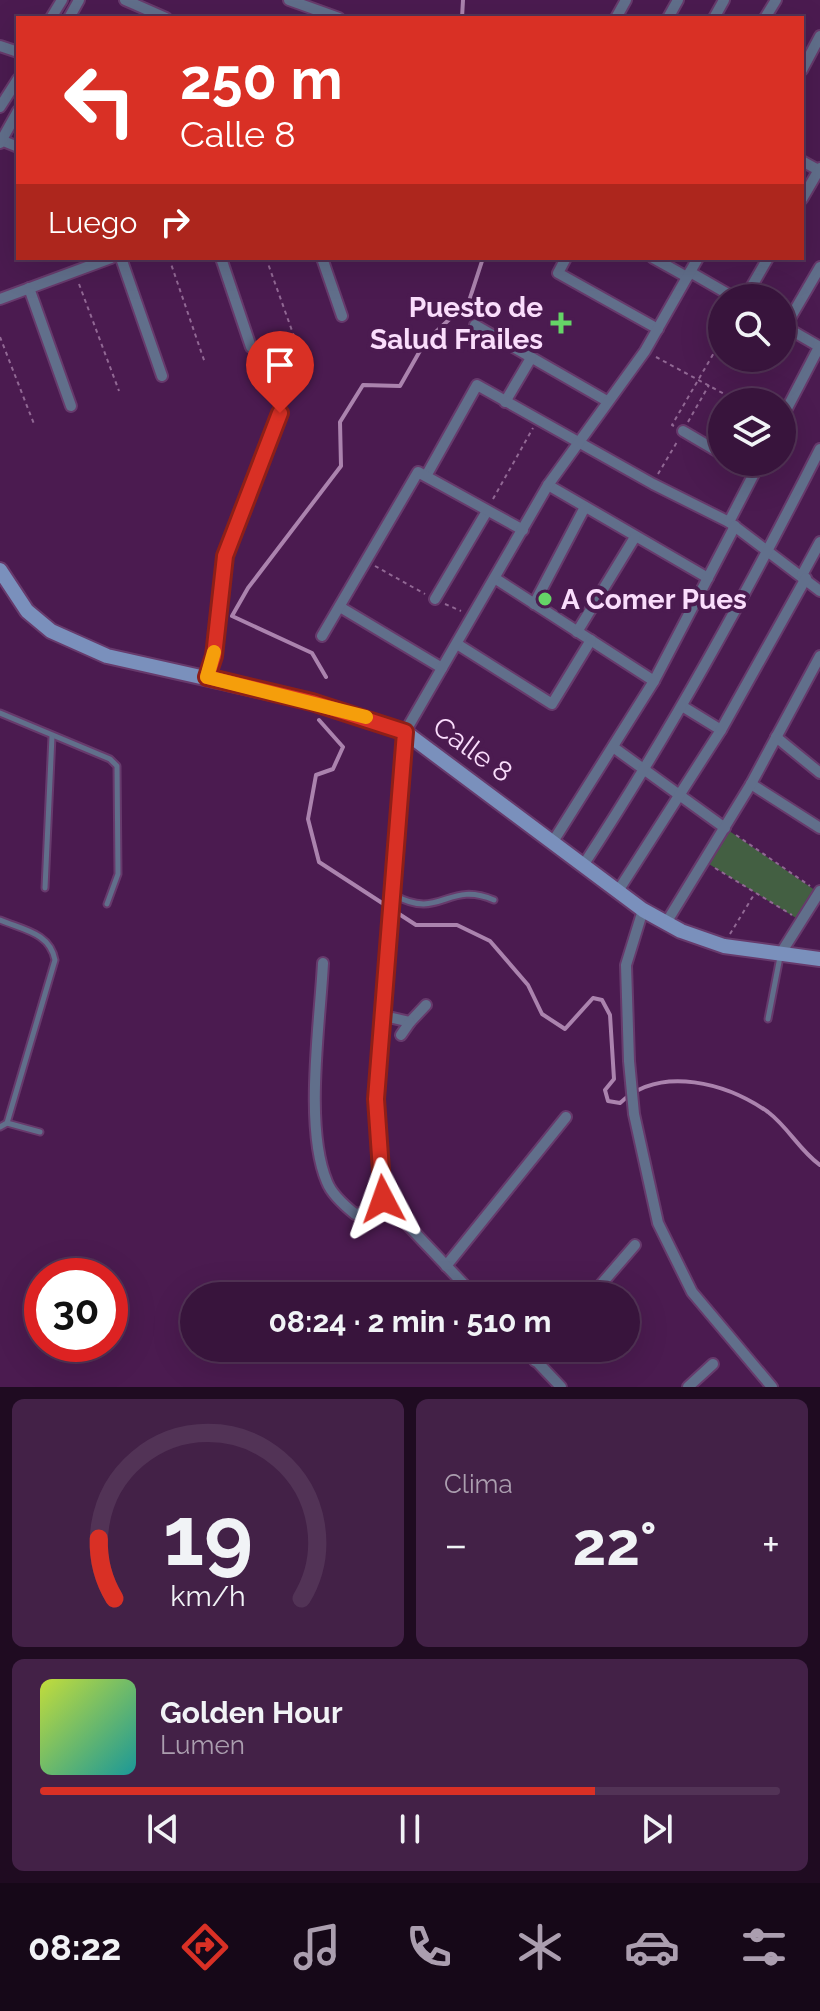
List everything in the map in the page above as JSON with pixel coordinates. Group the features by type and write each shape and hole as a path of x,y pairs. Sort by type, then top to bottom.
{"street":[{"path":"125,0 161,16"},
{"path":"289,0 333,16"},
{"path":"804,66 820,36"},
{"path":"0,107 16,82"},
{"path":"1,142 16,115"},
{"path":"804,196 820,169"},
{"path":"0,299 106,260"},
{"path":"122,260 162,376"},
{"path":"222,260 251,347"},
{"path":"323,260 342,316"},
{"path":"565,260 558,273 658,329"},
{"path":"657,260 708,285"},
{"path":"461,1282 383,1199 376,1099 380,1015 405,732 548,485 645,351 697,260"},
{"path":"753,284 767,260"},
{"path":"796,306 820,267"},
{"path":"29,288 71,406"},
{"path":"475,325 607,401"},
{"path":"796,333 820,347 796,392"},
{"path":"505,402 531,358"},
{"path":"426,476 477,385 577,443 732,524 820,591"},
{"path":"683,431 708,446"},
{"path":"584,864 645,771 682,706 769,550 820,449"},
{"path":"322,636 418,472 523,530"},
{"path":"554,840 654,681 708,578 753,476"},
{"path":"548,485 708,578"},
{"path":"534,604 585,507"},
{"path":"435,599 487,511"},
{"path":"577,632 635,537"},
{"path":"618,891 721,730 820,542"},
{"name":"Calle 8","path":"2,579 27,611 51,631 107,656 312,702 405,732 554,840 643,910 666,923 724,946 820,959"},
{"path":"496,579 654,681"},
{"path":"340,607 442,668"},
{"path":"457,644 552,704 591,640"},
{"path":"666,923 751,784 820,656"},
{"path":"682,706 721,730"},
{"path":"776,737 820,773"},
{"path":"613,747 725,828"},
{"path":"751,784 820,828"},
{"path":"781,953 819,892"},
{"path":"643,910 626,965 629,1061 634,1114 658,1223 692,1292 772,1387"},
{"path":"323,963 317,1143 328,1184 343,1204 355,1214 369,1212 383,1199"},
{"path":"401,1035 426,1005"},
{"path":"380,1015 410,1022"},
{"path":"446,1266 566,1117"},
{"path":"603,1282 635,1245"},
{"path":"536,1362 561,1387"},
{"path":"688,1387 713,1364"}],"lane":[{"path":"207,677 214,656 225,556 280,413"},
{"path":"0,713 110,759 117,766 118,874 107,904"},
{"path":"45,888 52,736"},
{"path":"392,898 421,906 474,891 494,900"},
{"path":"0,920 44,938 52,946 55,960 7,1123 0,1127"},
{"path":"768,1019 781,953"},
{"path":"7,1123 40,1132"}],"path":[{"path":"170,260 205,363"},
{"path":"267,260 295,339"},
{"path":"74,272 119,391"},
{"path":"0,337 34,424"},
{"path":"645,351 714,388"},
{"path":"683,431 672,425 708,364"},
{"path":"487,511 537,421"},
{"path":"367,562 473,616"},
{"path":"725,828 819,892"},
{"path":"704,861 801,921"},
{"path":"724,946 755,893"}],"green space":[{"path":"725,828 819,893 801,921 704,861"}],"waterway":[{"path":"462,16 463,0"},
{"path":"326,677 312,653 232,616 248,588 341,466 340,422 363,385 400,386 425,342 469,301 482,260"},
{"path":"319,720 343,747 333,769 316,775 308,819 319,862 416,925 457,925 490,941 528,985 542,1014 565,1029 593,998 602,1000 610,1015 614,1079 605,1090 608,1101 620,1103 636,1091 674,1081 694,1082 734,1093 768,1112 820,1165"}],"slow traffic":[{"path":"214,652 207,677 366,717"}],"place":[{"name":"Puesto de Salud Frailes","path":"561,323"},
{"name":"A Comer Pues","path":"545,599"}],"route":[{"path":"280,413 236,520 225,556 214,656 207,677 312,702 405,732 380,1015 376,1099 383,1199"}]}
